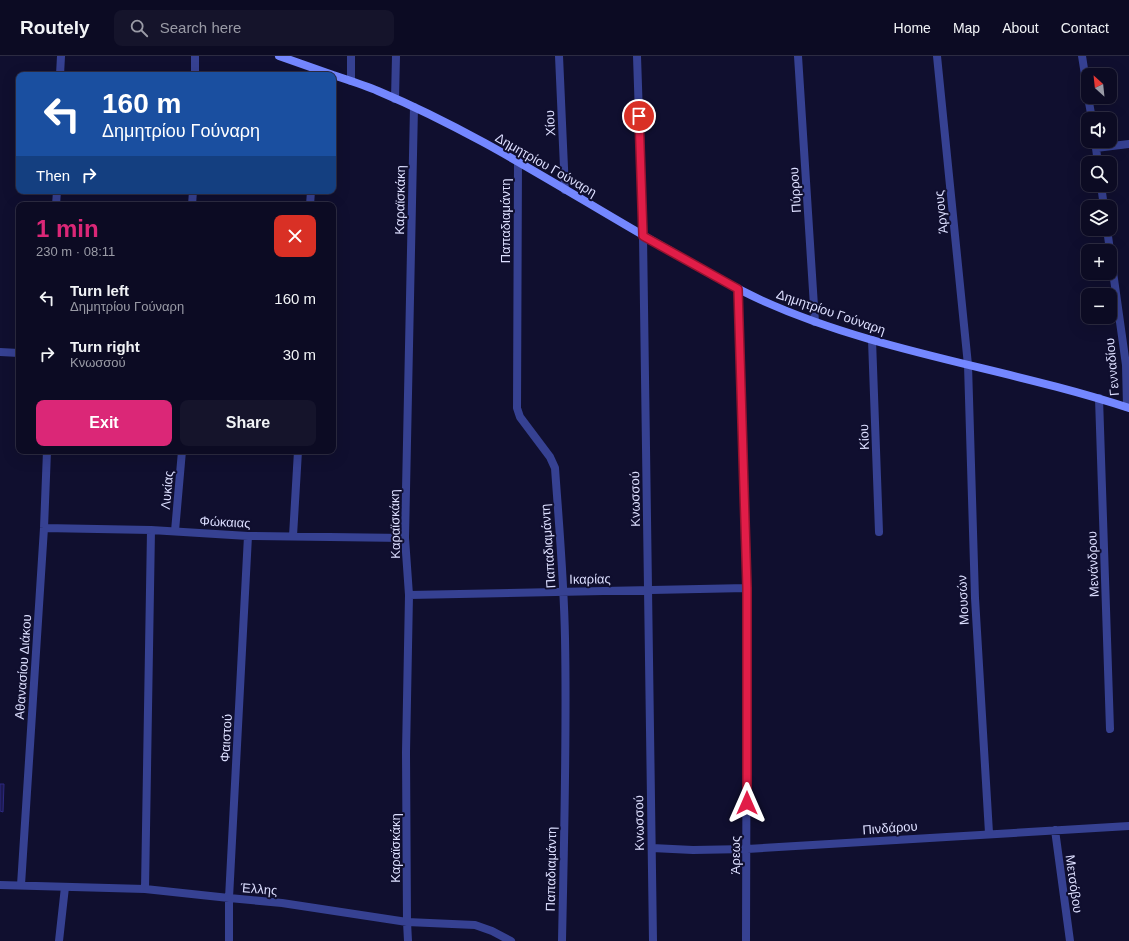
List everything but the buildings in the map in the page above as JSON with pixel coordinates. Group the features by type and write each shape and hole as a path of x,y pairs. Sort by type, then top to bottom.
{"street":[{"path":"60,72 61,56"},
{"path":"195,56 195,72"},
{"name":"Δημητρίου Γούναρη","path":"279,56 316,72"},
{"path":"351,56 351,81"},
{"path":"395,99 396,56"},
{"name":"Χίου","path":"559,56 565,190"},
{"name":"Κνωσσού","path":"637,56 643,236 653,941"},
{"name":"Πύρρου","path":"798,56 816,322"},
{"name":"Άργους","path":"937,56 968,365"},
{"path":"1082,56 1084,68"},
{"name":"Δημητρίου Γούναρη","path":"336,76 378,91 461,130 518,161 643,236 738,289 782,309 816,322 872,340 1099,398 1128,407"},
{"name":"Καραϊσκάκη","path":"408,941 406,752 409,595 405,538 414,107"},
{"path":"1117,144 1129,144"},
{"name":"Παπαδιαμάντη","path":"518,161 517,408 520,418 550,457 555,468 564,592 565,724 562,941"},
{"name":"Γενναδίου","path":"1108,236 1126,365 1128,407"},
{"name":"Άρεως","path":"738,289 747,588 746,941"},
{"name":"Κίου","path":"872,340 879,532"},
{"path":"0,352 16,353"},
{"name":"Μουσών","path":"968,365 975,598 989,833"},
{"name":"Μενάνδρου","path":"1099,398 1110,729"},
{"name":"Αθανασίου Διάκου","path":"21,885 44,528 47,454"},
{"name":"Λυκίας","path":"175,531 182,454"},
{"path":"293,536 298,454"},
{"name":"Φώκαιας","path":"44,528 152,530 248,536 405,538"},
{"path":"145,889 152,530"},
{"name":"Φαιστού","path":"229,941 229,898 248,536"},
{"name":"Ικαρίας","path":"409,595 747,588"},
{"name":"Πινδάρου","path":"652,848 693,850 746,849 989,833 1129,826"},
{"name":"Μετσόβου","path":"1054,830 1070,941"},
{"name":"Έλλης","path":"0,885 145,889 296,904 407,922 475,925 492,931 511,941"},
{"path":"59,941 65,887"}],"route":[{"path":"639,116 643,236 738,289 747,588 747,803"}]}
